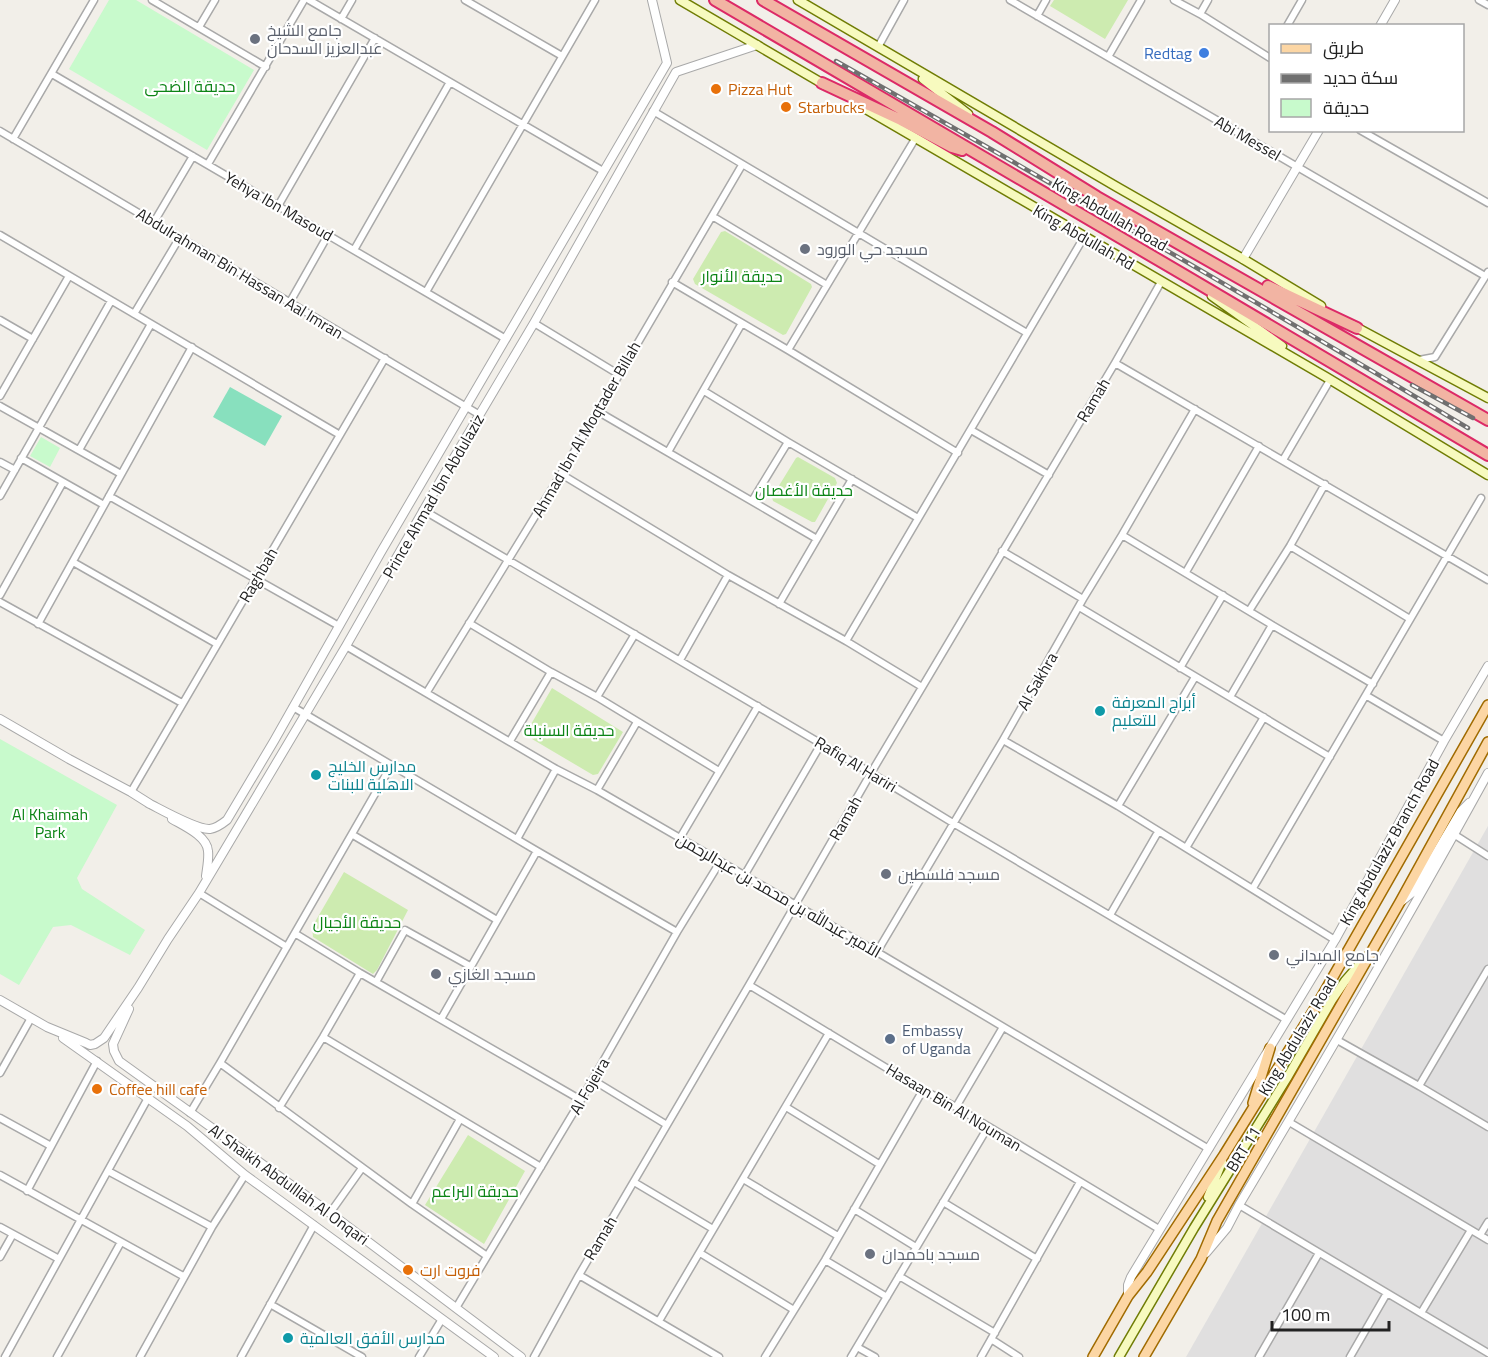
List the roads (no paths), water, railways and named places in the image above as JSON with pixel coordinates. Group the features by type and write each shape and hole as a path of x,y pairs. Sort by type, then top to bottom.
{"highway":[{"name":"King Abdullah Road","path":"715,0 1488,456"},
{"name":"King Abdullah Road","path":"763,0 992,132 1097,197 1488,420"},
{"path":"822,83 952,147 985,158"},
{"path":"1199,254 1357,328"}],"main road":[{"name":"King Abdullah Rd","path":"680,0 1488,475"},
{"path":"801,1 1357,328 1488,398"},
{"path":"897,59 992,132"},
{"path":"1191,279 1328,379"},
{"name":"King Abdulaziz Road","path":"1093,1357 1128,1296 1147,1272 1224,1155 1317,1005 1488,705"},
{"name":"King Abdulaziz Road","path":"1144,1357 1201,1259 1217,1221 1400,902 1488,742"},
{"name":"BRT 11","path":"1119,1357 1194,1228 1338,991 1372,950"},
{"path":"1251,1113 1270,1048"},
{"name":"BRT 11","path":"1194,1228 1224,1155"}],"street":[{"path":"13,139 94,0"},
{"path":"152,0 266,67"},
{"path":"199,27 215,0"},
{"path":"208,164 304,0"},
{"path":"309,0 603,171"},
{"path":"341,19 352,0"},
{"path":"465,0 562,56"},
{"path":"426,292 595,0"},
{"name":"Prince Ahmad Ibn Abdulaziz","path":"148,803 202,828 212,829 227,820 667,63 652,0"},
{"path":"878,47 904,0"},
{"name":"Abi Messel","path":"1010,0 1297,167 1487,274"},
{"path":"1037,16 1046,0"},
{"path":"1108,57 1141,0"},
{"path":"1174,0 1269,55"},
{"path":"1200,14 1208,0"},
{"path":"1288,24 1302,0"},
{"path":"1381,24 1395,0"},
{"path":"1479,0 1488,5"},
{"path":"278,206 375,38"},
{"name":"Prince Ahmad Ibn Abdulaziz","path":"138,988 199,893 346,646 423,510 534,323 676,72 757,45"},
{"name":"Yehya Ibn Masoud","path":"52,74 506,339"},
{"path":"354,250 450,82"},
{"path":"653,111 1028,333"},
{"name":"Abdulrahman Bin Hassan Aal Imran","path":"0,131 480,415"},
{"path":"1243,259 1318,132"},
{"path":"1364,132 1488,203"},
{"path":"788,350 915,139"},
{"path":"154,222 193,156"},
{"name":"Ahmad Ibn Al Moqtader Billah","path":"427,692 561,474 742,165"},
{"path":"712,216 827,285"},
{"path":"290,302 328,235"},
{"path":"0,236 340,435"},
{"path":"134,314 180,237"},
{"path":"846,641 1084,237"},
{"path":"1419,360 1435,357 1487,274"},
{"path":"0,396 69,276"},
{"path":"672,282 958,453"},
{"name":"Ramah","path":"534,1357 579,1275 871,773 1161,282"},
{"path":"0,496 111,301"},
{"path":"0,321 33,339"},
{"path":"534,323 618,374"},
{"path":"668,452 742,323"},
{"path":"79,450 151,324"},
{"path":"38,624 192,347"},
{"name":"Raghbah","path":"131,792 385,358"},
{"path":"1115,363 1488,580"},
{"path":"1283,460 1328,379"},
{"path":"704,391 918,518"},
{"path":"0,406 122,474"},
{"name":"Al Sakhra","path":"877,952 1195,409"},
{"path":"597,411 817,539"},
{"path":"971,430 1049,475"},
{"path":"752,501 788,442"},
{"path":"1186,572 1259,446"},
{"path":"21,458 104,505"},
{"path":"0,462 15,470"},
{"path":"429,471 442,478"},
{"path":"561,474 728,575 846,641 922,687"},
{"path":"779,604 852,479"},
{"path":"0,595 63,482"},
{"path":"1249,611 1290,546 1325,484"},
{"path":"109,496 339,626"},
{"path":"1253,888 1481,498"},
{"name":"Rafiq Al Hariri","path":"423,510 1287,1020"},
{"path":"1122,535 1373,684"},
{"path":"1290,546 1410,619"},
{"path":"1002,551 1083,599"},
{"path":"73,562 217,644"},
{"path":"680,660 728,575"},
{"path":"1180,668 1223,595"},
{"path":"0,602 182,703"},
{"path":"1079,607 1330,757"},
{"path":"468,623 597,697 718,771"},
{"path":"1230,697 1272,625"},
{"path":"597,697 635,634"},
{"name":"الأمير عبدالله بن محمد بن عبدالرحمن","path":"346,646 877,952 1209,1149"},
{"name":"King Abdulaziz Branch Road","path":"1128,1296 1131,1277 1335,940 1444,741 1488,666"},
{"path":"510,741 552,672"},
{"path":"1118,806 1195,677"},
{"path":"1367,696 1444,741"},
{"path":"680,838 758,706"},
{"path":"293,707 678,932"},
{"path":"1186,848 1264,717"},
{"path":"0,719 131,792 199,836 208,849 205,881"},
{"path":"597,790 637,722"},
{"path":"1003,740 1118,806 1335,940"},
{"path":"744,876 821,744"},
{"path":"187,1126 200,1132 203,1130 204,1126 192,1114 391,766"},
{"path":"517,839 556,769"},
{"path":"1201,1259 1227,1228 1337,1041 1488,773"},
{"path":"1400,902 1413,891 1461,811 1476,796"},
{"path":"1110,915 1158,832"},
{"path":"353,835 497,920"},
{"path":"1455,835 1488,856"},
{"path":"441,1019 537,851"},
{"name":"Al Fojeira","path":"456,1308 720,862"},
{"path":"199,893 287,947"},
{"path":"376,982 405,930 470,966"},
{"path":"296,934 581,1100"},
{"path":"1419,1086 1488,969"},
{"path":"279,1108 360,973"},
{"name":"Hasaan Bin Al Nouman","path":"749,986 1159,1229"},
{"path":"0,1000 47,1027 90,1045 104,1038 138,988"},
{"name":"Al Shaikh Abdulllah Al Onqari","path":"138,988 113,1044 119,1061 330,1213 521,1357"},
{"path":"0,1073 31,1018"},
{"path":"956,1107 1003,1026"},
{"name":"Al Shaikh Abdulllah Al Onqari","path":"47,1027 187,1126 245,1174 494,1357"},
{"path":"659,1321 829,1034"},
{"path":"324,1036 541,1167"},
{"path":"1337,1041 1488,1127"},
{"path":"27,1191 97,1061"},
{"path":"220,1064 487,1256"},
{"path":"593,1080 667,1125"},
{"path":"765,1357 825,1260 923,1090"},
{"path":"5,1357 148,1098"},
{"path":"786,1107 879,1164"},
{"path":"0,1118 51,1146"},
{"path":"412,1204 460,1119"},
{"path":"1289,1122 1488,1240"},
{"path":"851,1357 988,1127"},
{"path":"219,1151 208,1138 209,1134 212,1132 225,1138"},
{"path":"330,1213 362,1168"},
{"path":"108,1171 212,1227"},
{"path":"140,1357 183,1276 245,1174"},
{"path":"0,1176 183,1276"},
{"path":"743,1179 838,1236"},
{"path":"634,1182 713,1229"},
{"path":"981,1357 1080,1182"},
{"path":"943,1202 1037,1259"},
{"path":"1239,1205 1488,1353"},
{"path":"854,1209 916,1247"},
{"path":"1480,1235 1488,1222"},
{"path":"241,1357 314,1225"},
{"path":"0,1227 59,1259"},
{"path":"1421,1313 1471,1230"},
{"path":"0,1257 13,1234"},
{"path":"57,1357 121,1242"},
{"path":"700,1253 794,1310"},
{"path":"1259,1357 1319,1253"},
{"path":"825,1260 887,1297"},
{"path":"579,1275 719,1357"},
{"path":"900,1276 995,1333"},
{"path":"1350,1357 1387,1293"},
{"path":"270,1304 362,1357"},
{"path":"419,1357 442,1319"},
{"path":"991,1340 1019,1357"},
{"path":"857,1347 875,1357"}],"railway":[{"path":"836,61 995,151 1468,428"},
{"path":"1412,385 1473,418"}],"place":[{"name":"جامع الشيخ عبدالعزيز السدحان","path":"255,39"},
{"name":"Redtag","path":"1204,53"},
{"name":"Pizza Hut","path":"716,89"},
{"name":"Starbucks","path":"786,107"},
{"name":"مسجد حي الورود","path":"805,249"},
{"name":"أبراج المعرفة للتعليم","path":"1100,711"},
{"name":"مدارس الخليج الاهلية للبنات","path":"316,775"},
{"name":"مسجد فلسطين","path":"886,874"},
{"name":"جامع الميداني","path":"1274,955"},
{"name":"مسجد الغازي","path":"436,974"},
{"name":"Embassy of Uganda","path":"890,1039"},
{"name":"Coffee hill cafe","path":"97,1089"},
{"name":"مسجد باحمدان","path":"870,1254"},
{"name":"فروت ارت","path":"408,1270"},
{"name":"مدارس الأفق العالمية","path":"288,1338"}],"park label":[{"name":"حديقة الضحى","path":"190,86"},
{"name":"حديقة الأنوار","path":"742,276"},
{"name":"حديقة الأغصان","path":"804,490"},
{"name":"حديقة السنبلة","path":"569,730"},
{"name":"Al Khaimah Park","path":"50,823"},
{"name":"حديقة الأجيال","path":"357,922"},
{"name":"حديقة البراعم","path":"475,1191"}]}
